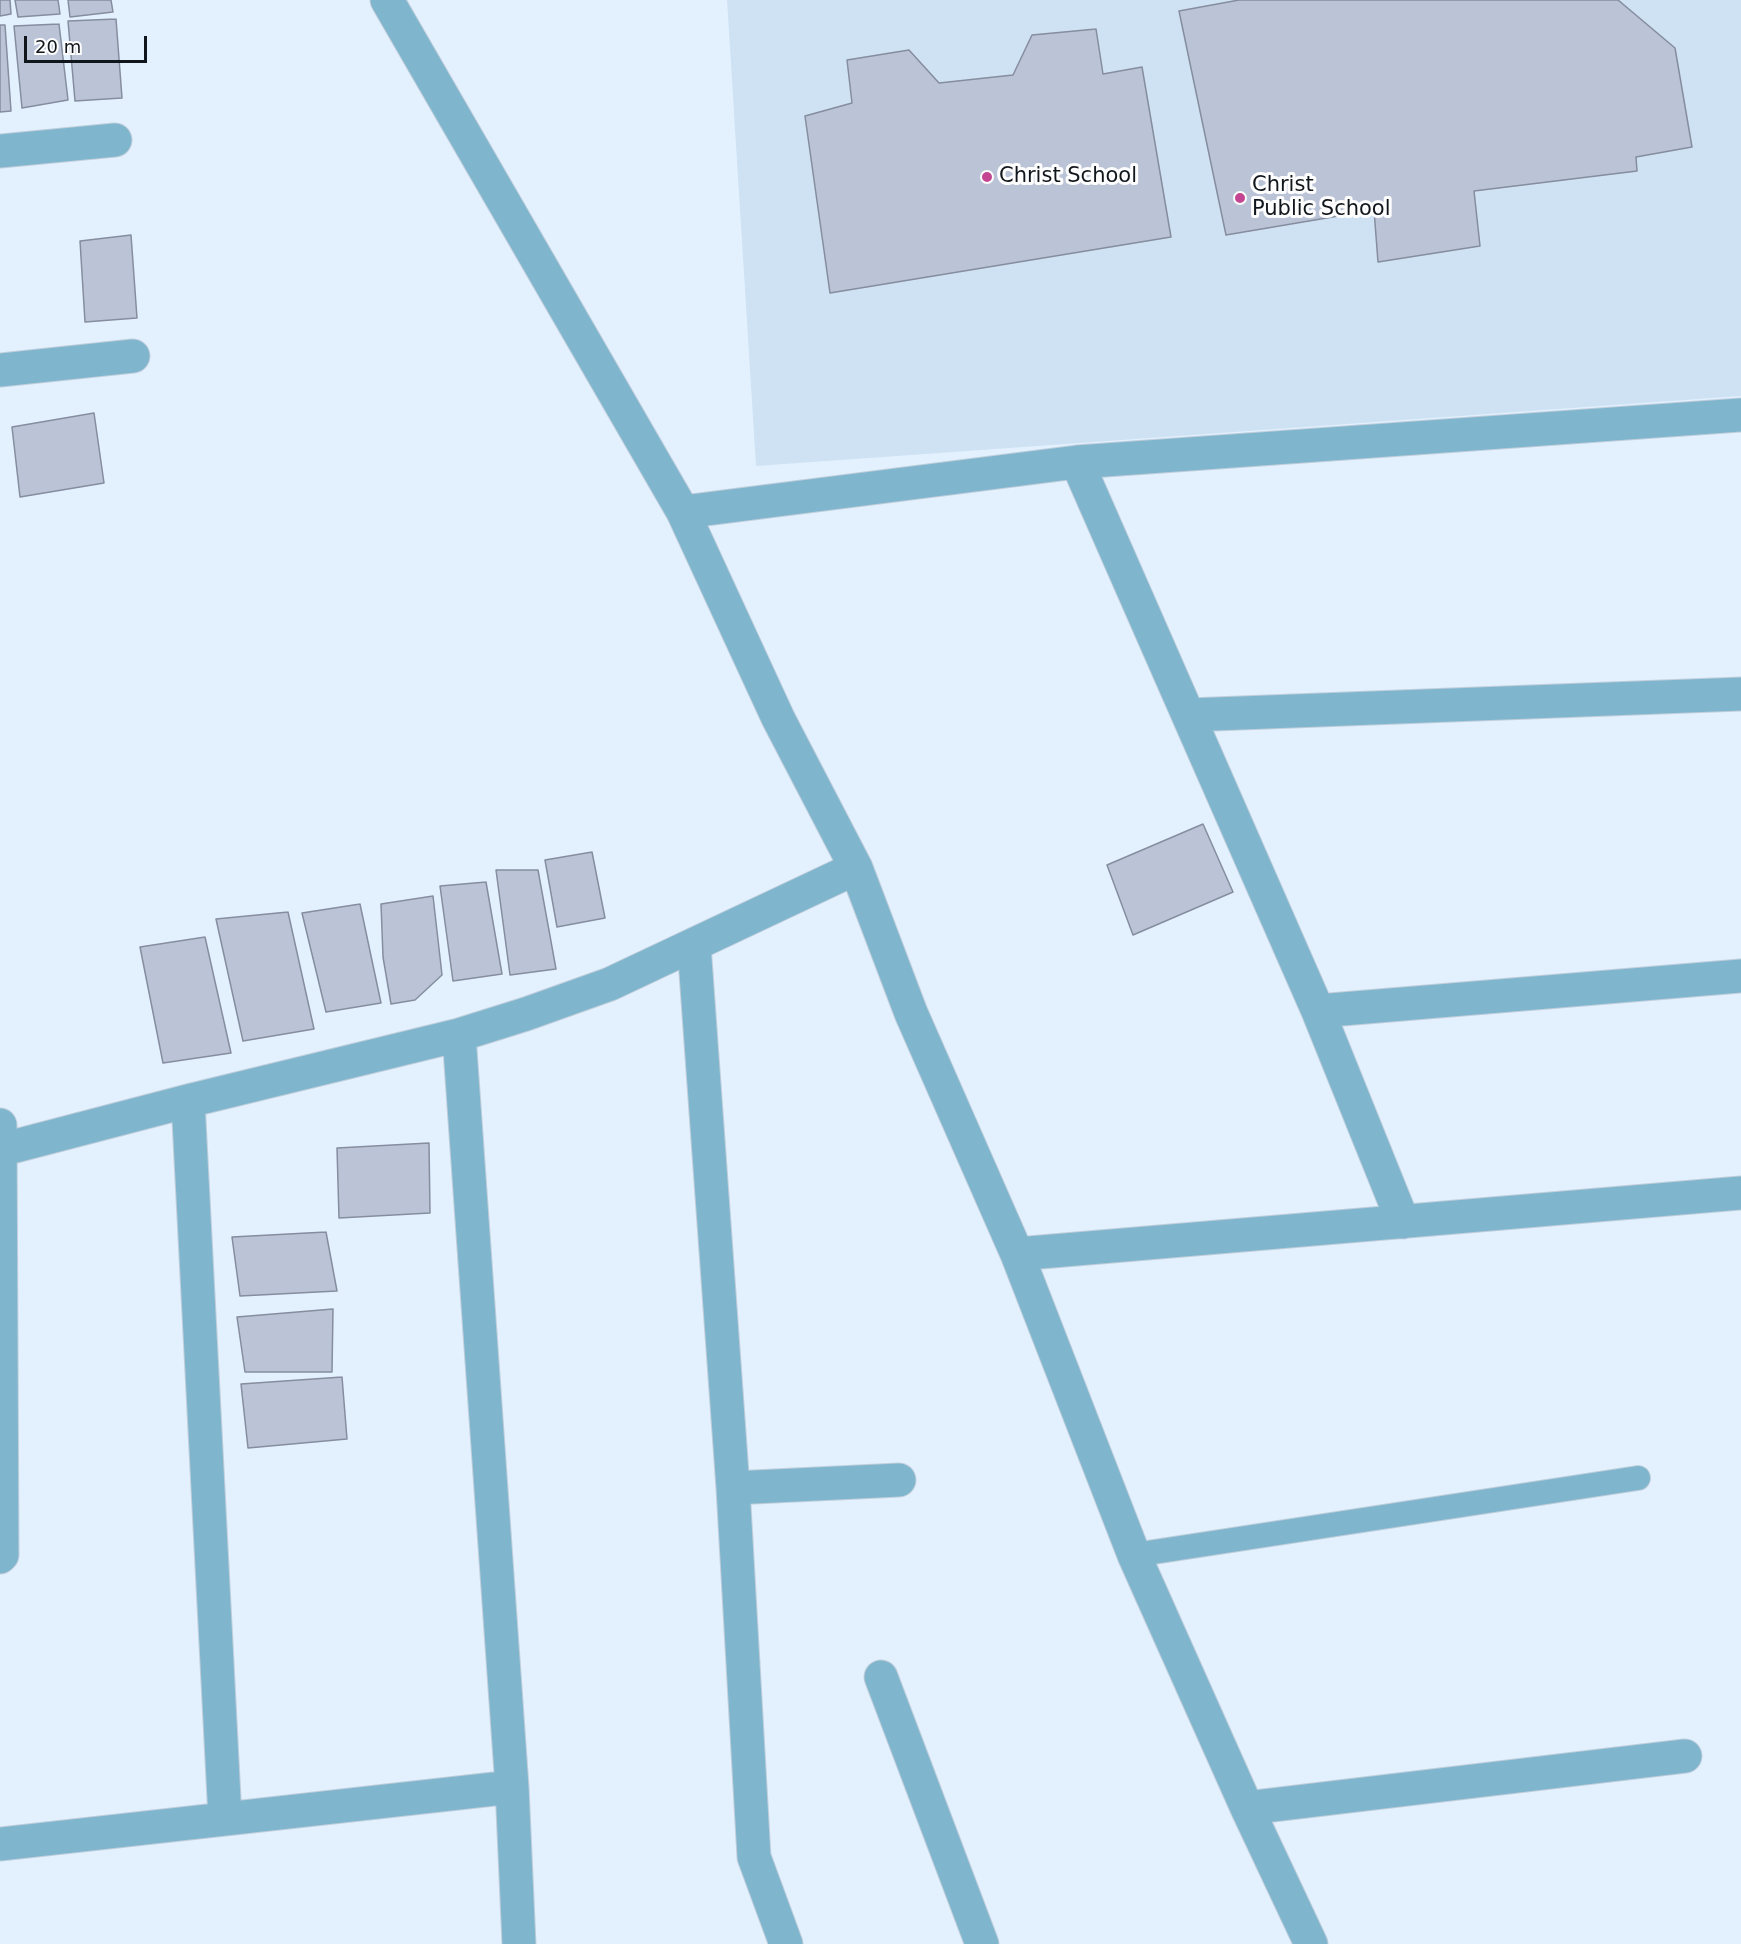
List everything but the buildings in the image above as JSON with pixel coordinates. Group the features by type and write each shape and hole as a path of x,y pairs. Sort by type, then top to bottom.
{"street":[{"path":"387,0 683,512 778,718 856,868 911,1013 1017,1254 1134,1555 1247,1808 1311,1944"},
{"path":"0,151 115,140"},
{"path":"0,370 133,356"},
{"path":"683,512 1077,462 1741,415"},
{"path":"1077,462 1318,1011 1403,1222"},
{"path":"1188,715 1741,694"},
{"path":"0,1557 2,1555 0,1142 188,1101 459,1035 610,984 856,868"},
{"path":"694,945 733,1488 754,1857 786,1944"},
{"path":"1318,1011 1741,976"},
{"path":"459,1035 512,1787 519,1944"},
{"path":"188,1101 225,1818"},
{"path":"1017,1254 1741,1193"},
{"path":"733,1488 899,1480"},
{"path":"881,1677 982,1944"},
{"path":"1247,1808 1685,1756"},
{"path":"0,1844 512,1787"}],"lane":[{"path":"1134,1555 1638,1478"}],"shaded area":[{"name":"Christ Public School","path":"727,0 1741,0 1741,396 756,466"}],"place":[{"name":"Christ School","path":"987,177"},
{"name":"Christ Public School","path":"1240,198"}]}
